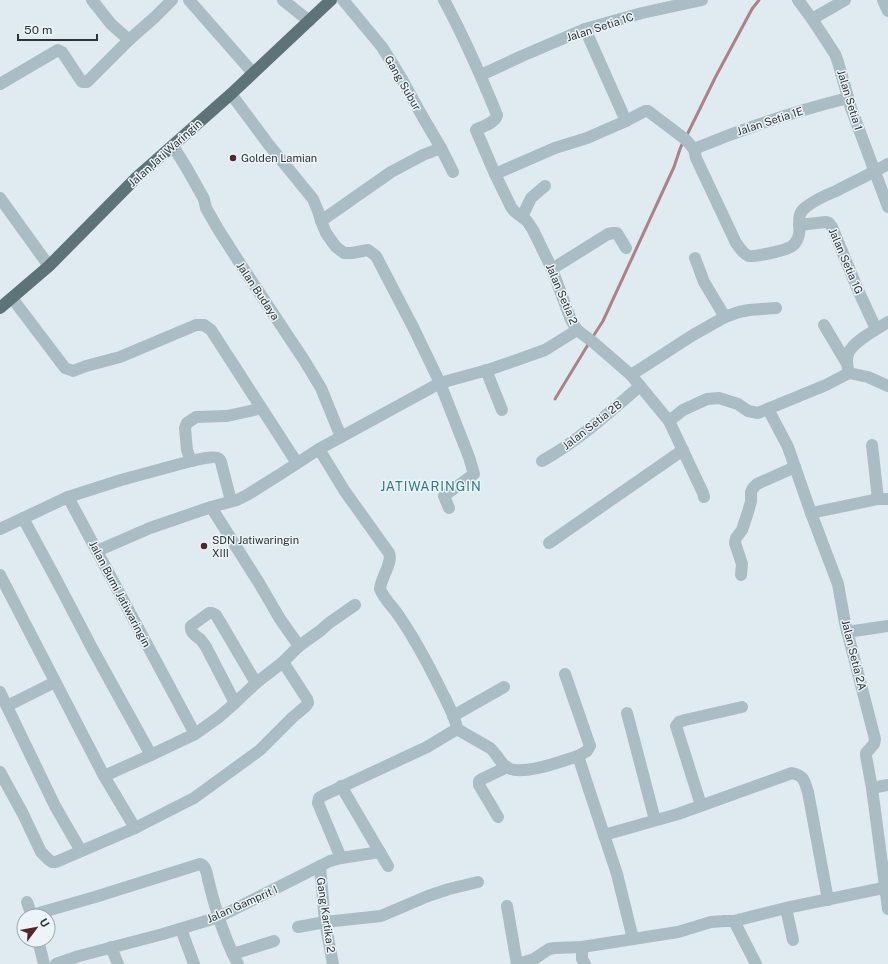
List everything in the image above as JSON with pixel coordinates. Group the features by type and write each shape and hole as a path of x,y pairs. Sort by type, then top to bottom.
{"main road":[{"name":"Jalan Jati Waringin","path":"0,308 49,266 137,177 231,94 331,0"}],"street":[{"path":"92,0 111,24 129,40"},
{"path":"0,84 58,50 62,52 82,82 86,82 92,78 129,40 172,0"},
{"path":"189,0 253,73"},
{"path":"283,0 309,21"},
{"name":"Gang Subur","path":"343,0 382,47 404,81 421,114 442,148 453,172"},
{"name":"Jalan Setia 2","path":"444,0 481,75 497,115 494,121 476,130 495,174 514,211 528,221 533,230 552,269 571,320 577,330 591,340 631,375 669,421 704,497"},
{"name":"Jalan Setia 1C","path":"481,75 586,29 642,13 702,0"},
{"name":"Jalan Setia 1","path":"798,0 835,54 851,108 888,207"},
{"path":"812,19 845,0"},
{"path":"883,0 888,11"},
{"path":"586,29 626,121"},
{"path":"231,94 270,146 313,199 326,233 336,247 344,253 368,250 376,256 440,383 469,456 474,474 444,496 449,508"},
{"name":"Jalan Setia 1E","path":"694,149 768,120 848,98"},
{"path":"495,174 556,148 587,138 645,111 648,111 683,137 694,149 696,158 736,243 744,253 750,256 756,256 788,248 794,245 800,231 799,217 801,211 806,206 888,164"},
{"name":"Jalan Budaya","path":"173,146 190,173 204,199 206,208 222,235 321,388 341,437"},
{"path":"321,221 391,172 423,155 442,148"},
{"path":"522,217 529,201 545,186"},
{"path":"0,198 49,266"},
{"name":"Jalan Setia 1G","path":"799,225 829,223 876,329"},
{"path":"552,269 608,234 617,233 626,248"},
{"path":"695,258 704,282 725,317"},
{"path":"12,298 65,368 73,371 120,357 196,325 204,325 211,330 298,463"},
{"path":"631,375 693,335 725,317 749,310 776,308"},
{"path":"669,421 683,410 707,400 719,398 738,404 748,411 758,413 826,385 847,368 848,354 851,347 888,322"},
{"path":"824,325 847,368 859,376 868,377 888,386"},
{"path":"97,551 150,528 247,495 319,449 440,383 486,370 545,350 577,330"},
{"path":"486,370 502,410"},
{"name":"Jalan Setia 2B","path":"542,461 555,454 579,437 640,386"},
{"path":"191,461 187,450 185,428 187,423 196,417 227,416 261,408"},
{"name":"Jalan Setia 2A","path":"768,410 788,447 838,584 847,632 875,738 874,744 866,753 888,909"},
{"path":"811,513 883,499 872,445"},
{"path":"319,449 344,490 391,557 380,588 399,616 432,671 453,716 457,729 490,748 503,764 514,770 549,766 578,756 587,751 590,746 565,674"},
{"path":"549,543 683,450"},
{"path":"0,529 68,497 121,480 191,461 215,457 221,462 231,501"},
{"path":"740,575 742,564 735,543 736,538 742,530 751,502 751,492 753,488 758,484 795,467"},
{"name":"Jalan Bumi Jatiwaringin","path":"68,497 194,734"},
{"path":"212,507 280,619 299,646"},
{"path":"23,518 151,755"},
{"path":"0,575 104,776 135,828"},
{"path":"104,776 194,734 219,717 256,683 283,662 299,646 355,606"},
{"path":"235,703 206,647 190,630 191,626 209,613 216,615 256,683"},
{"path":"847,632 888,626"},
{"path":"0,772 23,814 41,852 48,860 56,862 135,828 194,798 260,750 308,703 307,699 283,662"},
{"path":"8,706 55,682"},
{"path":"453,716 504,687"},
{"path":"0,692 56,806 81,850"},
{"path":"701,805 676,726 679,722 685,720 742,707"},
{"path":"627,713 655,820"},
{"path":"341,858 318,803 319,798 341,786 427,747 457,729"},
{"path":"578,756 617,874 633,939"},
{"path":"498,817 479,785 479,781 507,767"},
{"path":"604,834 678,814 792,773 797,774 804,779 808,792 828,900"},
{"path":"872,788 888,785"},
{"path":"341,786 388,866"},
{"name":"Jalan Gamprit I","path":"56,964 79,956 181,929 219,917 330,861 380,852"},
{"path":"56,909 202,864 205,867 211,894 235,959 274,941"},
{"name":"Gang Kartika 2","path":"320,866 325,922 333,964"},
{"path":"298,927 325,922 381,916 428,896 478,882"},
{"path":"507,906 518,964 534,959 549,949 582,947 678,932 711,922 734,921 786,908 886,887"},
{"path":"27,902 29,908"},
{"path":"786,908 793,940"},
{"path":"734,921 756,964"},
{"path":"181,929 194,964"},
{"path":"111,947 118,964"},
{"path":"582,947 582,959 585,964"},
{"path":"40,948 44,964"}],"waterway":[{"path":"686,137 716,76 752,9 759,0"},
{"path":"592,338 603,321 674,167 683,142"},
{"path":"555,399 589,343"}],"place":[{"name":"Golden Lamian","path":"233,158"},
{"name":"SDN Jatiwaringin XIII","path":"204,546"}],"district":[{"name":"JATIWARINGIN","path":"431,486"}]}
